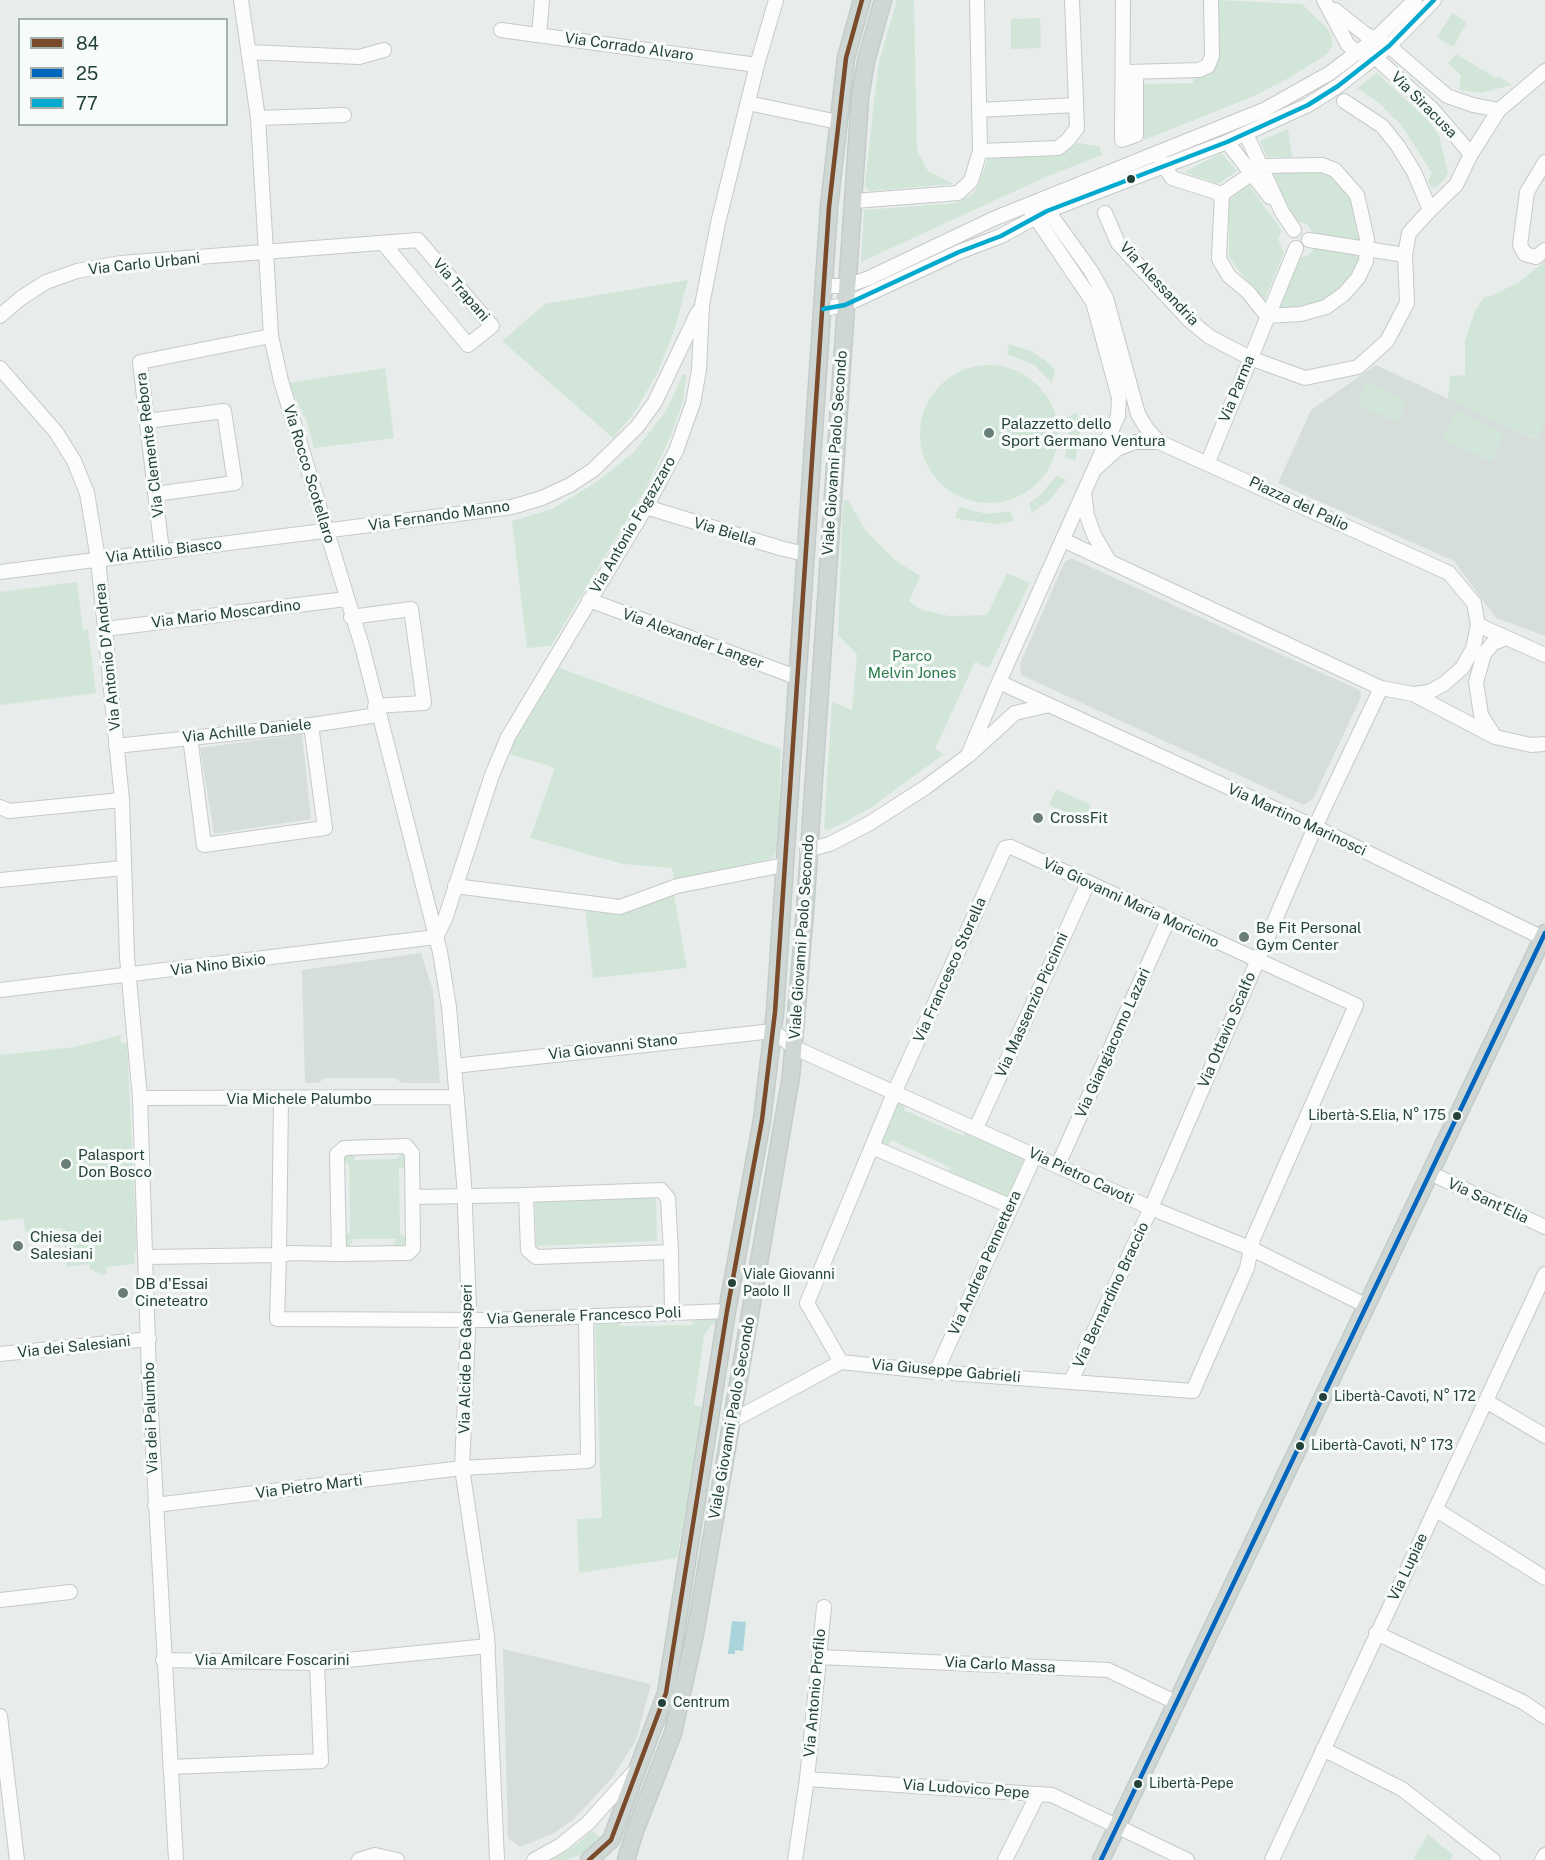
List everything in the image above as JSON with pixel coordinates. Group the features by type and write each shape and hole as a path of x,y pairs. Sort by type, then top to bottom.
{"main road":[{"name":"Viale Giovanni Paolo Secondo","path":"589,1860 611,1840 666,1693 727,1311 762,1120 773,1031 796,677 838,122 846,58 862,0"},
{"name":"Viale Giovanni Paolo Secondo","path":"626,1860 673,1733 695,1634 795,1048 860,98 866,61 883,0"},
{"path":"1101,1860 1175,1702 1432,1174 1544,936"},
{"path":"727,1311 750,1314"},
{"path":"677,1630 695,1634"}],"street":[{"name":"Via Rocco Scotellaro","path":"241,0 258,118 271,336 281,381 328,530 351,617 362,646 436,937"},
{"path":"539,35 542,0"},
{"name":"Via Antonio Fogazzaro","path":"456,886 492,775 508,737 646,507 676,451 693,403 699,370 702,305 757,65 776,0"},
{"path":"854,201 958,193 971,182 980,151 977,0"},
{"path":"980,151 1058,148 1077,128 1072,0"},
{"path":"1122,0 1130,72 1199,70 1208,66 1212,56 1211,0"},
{"path":"823,309 845,304 958,252 1001,236 1038,208 1089,179 1264,110 1300,92 1375,39 1415,0"},
{"path":"824,286 847,286 869,279 993,219 1038,208 1164,167 1246,134 1308,105 1338,86 1389,46 1434,0"},
{"path":"1328,4 1348,45 1357,52 1375,57"},
{"name":"Via Siracusa","path":"1328,4 1375,39 1389,46 1448,96 1473,105 1499,110"},
{"name":"Via Corrado Alvaro","path":"501,30 757,65"},
{"path":"248,52 359,57 384,50"},
{"name":"Via Siracusa","path":"1375,57 1433,110 1471,154"},
{"name":"Via Siracusa","path":"1430,210 1456,185 1471,154 1499,110 1543,74"},
{"path":"1344,101 1382,126 1398,146 1414,172 1430,210"},
{"path":"748,103 838,122"},
{"path":"979,110 1076,105"},
{"path":"258,118 344,115"},
{"path":"1246,134 1256,170"},
{"path":"1227,142 1256,170 1294,230"},
{"path":"1158,153 1172,178 1222,194"},
{"path":"1545,162 1527,192 1520,245 1525,254 1536,258 1545,250"},
{"path":"1322,165 1335,170 1356,195 1368,249 1366,261 1358,278 1344,294 1326,307 1301,314 1267,316 1248,292 1228,276 1219,259 1222,194 1256,170 1322,165"},
{"path":"1038,208 1091,271 1106,298 1138,414 1147,429 1159,442"},
{"name":"Piazza del Palio","path":"999,682 1118,416 1119,398 1093,302 1038,208"},
{"name":"Via Alessandria","path":"1105,213 1118,243 1189,320 1210,337 1250,358 1305,378 1358,367 1387,342 1407,303 1405,255 1409,233 1430,210"},
{"path":"1294,230 1303,230 1309,240"},
{"path":"1294,230 1289,238 1296,248 1304,247 1309,240"},
{"name":"Via Trapani","path":"266,253 418,240 492,326 468,345 383,243"},
{"path":"1309,240 1405,255"},
{"name":"Via Parma","path":"1208,462 1296,248"},
{"name":"Via Carlo Urbani","path":"0,316 21,298 46,282 77,271 121,263 266,253"},
{"name":"Via Fernando Manno","path":"328,530 512,507 570,485 601,463 637,428 655,402 702,305"},
{"name":"Via Clemente Rebora","path":"162,552 140,362 271,336"},
{"path":"674,364 686,358 693,361 699,370"},
{"name":"Via Antonio D'Andrea","path":"0,368 56,432 74,461 87,493 98,560 122,800 129,975"},
{"path":"147,421 224,411 235,483 155,494"},
{"name":"Piazza del Palio","path":"1095,469 1116,449 1136,442 1159,442 1208,462 1449,573 1474,603 1478,625"},
{"path":"1084,492 1087,516 1094,535 1109,561"},
{"name":"Via Biella","path":"646,507 780,549 805,554"},
{"name":"Via Attilio Biasco","path":"0,572 328,530"},
{"path":"1063,540 1381,688 1413,694 1495,737 1532,745 1545,744"},
{"name":"Via Mario Moscardino","path":"105,629 346,599"},
{"name":"Via Alexander Langer","path":"589,600 796,677"},
{"name":"Via Achille Daniele","path":"116,746 311,725 377,710 424,703 411,609 351,617"},
{"path":"1413,694 1429,692 1444,684 1462,668 1473,649 1478,625 1545,655"},
{"path":"1476,682 1484,654 1493,643 1507,638"},
{"path":"1462,668 1474,673 1481,715 1495,737"},
{"path":"969,755 999,682"},
{"name":"Via Martino Marinosci","path":"999,682 1315,827 1544,936"},
{"name":"Via Ottavio Scalfo","path":"1151,1208 1315,827 1381,688"},
{"path":"807,850 830,844 870,823 926,787 969,755 1015,713 1049,705"},
{"path":"190,737 204,845 325,828 311,725"},
{"path":"0,807 9,811 122,800"},
{"name":"Via Giovanni Maria Moricino","path":"1005,848 1011,847 1168,921 1356,1005 1253,1239 1252,1249"},
{"name":"Via Francesco Storella","path":"895,1091 1005,848"},
{"path":"436,937 445,919 456,886 620,907 677,886 784,865"},
{"path":"0,880 123,868"},
{"name":"Via Massenzio Piccinni","path":"976,1128 1088,883"},
{"name":"Via Giangiacomo Lazari","path":"1058,1165 1168,921"},
{"name":"Via Nino Bixio","path":"0,990 436,937"},
{"name":"Via Alcide De Gasperi","path":"436,937 449,1007 465,1197 468,1320 462,1468 488,1646 497,1860"},
{"name":"Via dei Palumbo","path":"129,975 140,1098 155,1505 176,1860"},
{"name":"Via Pietro Cavoti","path":"773,1031 795,1048 1151,1208 1252,1249 1367,1306"},
{"name":"Via Giovanni Stano","path":"454,1066 773,1031"},
{"path":"732,1421 842,1362 807,1303 895,1091"},
{"name":"Via Michele Palumbo","path":"140,1098 457,1097"},
{"path":"279,1256 281,1098"},
{"path":"147,1257 279,1256 291,1252 339,1254 408,1252 413,1248 413,1197 412,1153 406,1146 344,1148 337,1154 339,1254"},
{"path":"872,1147 1010,1206"},
{"name":"Via Andrea Pennettera","path":"936,1372 1035,1155"},
{"name":"Via Sant'Elia","path":"1432,1174 1545,1227"},
{"path":"413,1197 661,1190 669,1198 672,1312"},
{"path":"525,1195 528,1250 536,1257 671,1252"},
{"name":"Via Bernardino Braccio","path":"1071,1381 1151,1208"},
{"name":"Via Giuseppe Gabrieli","path":"842,1362 936,1372 1193,1391 1247,1268 1252,1249"},
{"name":"Via Generale Francesco Poli","path":"279,1256 277,1319 468,1320 727,1311"},
{"name":"Via Lupiae","path":"1272,1860 1545,1274"},
{"name":"Via Pietro Marti","path":"155,1505 462,1468 588,1461 586,1315"},
{"name":"Via dei Salesiani","path":"0,1354 149,1339"},
{"path":"1486,1401 1545,1436"},
{"path":"1435,1509 1545,1578"},
{"path":"0,1600 70,1592"},
{"name":"Via Antonio Profilo","path":"795,1860 807,1779 824,1607"},
{"path":"1377,1633 1523,1702 1545,1717"},
{"name":"Via Amilcare Foscarini","path":"164,1660 317,1663 488,1646"},
{"name":"Via Carlo Massa","path":"819,1657 1108,1670 1175,1702"},
{"path":"170,1767 321,1761 317,1663"},
{"path":"0,1716 17,1860"},
{"path":"1323,1749 1402,1790 1493,1860"},
{"path":"534,1860 561,1845 588,1823 642,1761"},
{"name":"Via Ludovico Pepe","path":"807,1779 1052,1795 1187,1860"},
{"path":"1005,1860 1038,1794"},
{"path":"486,1860 496,1835"},
{"path":"496,1835 502,1854 507,1860"},
{"path":"359,1860 375,1855 397,1860"},
{"path":"1542,1860 1545,1855"}],"shaded area":[{"path":"1376,365 1535,439 1545,421 1545,636 1496,618 1454,561 1278,483 1311,410"},
{"path":"1071,558 1359,690 1361,695 1359,702 1313,799 1303,805 1021,675 1020,664 1064,563"},
{"path":"302,734 311,819 214,834 200,748"},
{"path":"421,953 433,991 440,1083 401,1083 396,1078 324,1078 319,1083 305,1083 302,970"},
{"path":"503,1649 651,1684 636,1740 612,1778 573,1820 554,1833 520,1847 508,1838"}],"green space":[{"path":"897,0 914,0 917,151 928,171 953,184 870,191 865,186 879,62"},
{"path":"1216,0 1302,4 1327,28 1332,37 1332,47 1327,54 1289,78 1254,96 1144,140 1143,84 1193,83 1193,77 1213,71 1218,63"},
{"path":"1452,13 1467,22 1453,47 1437,37"},
{"path":"1040,18 1041,48 1011,49 1011,19"},
{"path":"1456,54 1512,85 1481,93 1459,90 1461,75 1448,63"},
{"path":"1377,73 1427,119 1439,136 1448,172 1435,188 1431,187 1428,181 1432,173 1402,126 1380,104 1357,88"},
{"path":"1288,129 1292,157 1267,157 1260,141"},
{"path":"1077,143 1099,146 1102,155 1048,176 861,262 864,210 955,203 972,195 977,188 988,158 1059,155"},
{"path":"1221,153 1237,171 1218,184 1184,172"},
{"path":"1268,170 1323,170 1335,176 1354,202 1364,244 1315,237 1307,224 1296,222"},
{"path":"1249,185 1282,231 1278,239 1284,253 1264,301 1229,256 1229,199"},
{"path":"1315,247 1361,254 1349,280 1336,294 1320,304 1276,311 1298,258 1308,256"},
{"path":"1545,261 1545,421 1536,439 1448,399 1450,376 1465,375 1465,341 1475,311 1484,297 1491,296 1519,282"},
{"path":"688,280 675,328 658,372 634,413 613,438 502,341 545,304"},
{"path":"1009,344 1031,351 1045,360 1055,370 1052,383 1034,365 1007,354"},
{"name":"Palazzetto dello Sport Germano Ventura","path":"989,365 1016,370 1028,376 1038,385 1047,395 1053,407 1058,434 1053,461 1047,473 1038,483 1028,492 1016,498 989,503 962,498 950,492 940,483 931,473 925,461 920,434 925,407 931,395 940,385 950,376 962,370"},
{"path":"385,368 394,438 314,448 307,422 288,383"},
{"path":"683,374 687,375 682,405 668,442 645,490 551,646 527,648 512,521 552,509 595,483 634,452 666,411"},
{"path":"1367,382 1407,400 1397,422 1357,404"},
{"path":"1456,411 1503,433 1491,461 1443,439"},
{"path":"1077,413 1080,433 1075,461 1065,457 1069,432 1067,417"},
{"path":"1057,475 1066,480 1049,501 1032,513 1029,503 1041,494"},
{"name":"Parco Melvin Jones","path":"843,500 848,500 866,531 895,560 920,576 909,601 919,609 949,616 987,615 1007,573 1030,583 989,668 975,662 935,749 944,754 872,807 828,831 824,828 832,702 852,710 857,654 838,635"},
{"path":"959,507 987,514 1010,511 1014,521 997,524 955,518"},
{"path":"77,582 83,630 88,629 96,693 0,705 0,592"},
{"path":"557,667 781,749 778,849 773,858 725,871 674,879 672,868 623,864 530,838 555,768 507,753"},
{"path":"1056,789 1091,805 1084,821 1049,805"},
{"path":"674,894 687,968 593,978 585,908"},
{"name":"Palasport Don Bosco","path":"125,1034 120,1037 121,1042 127,1044 137,1250 134,1253 135,1264 106,1267 107,1274 102,1275 90,1269 89,1264 67,1267 62,1228 25,1232 24,1218 0,1221 0,1055 75,1047"},
{"path":"898,1101 905,1104 904,1110 963,1136 965,1131 1023,1155 1024,1160 1008,1196 1005,1198 948,1172 950,1167 891,1140 887,1147 880,1143"},
{"path":"345,1153 357,1153 354,1160 397,1159 401,1153 405,1153 407,1169 399,1167 400,1234 408,1239 404,1246 393,1246 396,1239 354,1239 349,1246 345,1246 344,1231 350,1234 349,1165 343,1160"},
{"path":"656,1197 657,1241 536,1246 535,1200"},
{"path":"693,1318 715,1318 717,1320 704,1336 694,1405 703,1407 677,1558 579,1573 577,1519 602,1518 595,1323 619,1320 620,1326 692,1325"},
{"path":"592,1831 603,1839 590,1851 566,1860 551,1860 570,1850"},
{"path":"1428,1834 1453,1855 1450,1860 1413,1860"}],"water":[{"path":"732,1621 746,1622 743,1651 735,1650 735,1654 728,1654"}],"transit line":[{"name":"84","path":"589,1860 611,1840 666,1693 727,1311 762,1120 775,1012 829,207 846,58 862,0"},
{"name":"77","path":"823,309 845,305 959,252 1001,236 1047,211 1227,142 1308,105 1338,86 1389,46 1434,0"},
{"name":"25","path":"1101,1860 1545,933"}],"place":[{"name":"Palazzetto dello Sport Germano Ventura","path":"989,433"},
{"name":"CrossFit","path":"1038,818"},
{"name":"Be Fit Personal Gym Center","path":"1244,937"},
{"name":"Libertà-S.Elia, N° 175","path":"1457,1116"},
{"name":"Palasport Don Bosco","path":"66,1164"},
{"name":"Chiesa dei Salesiani","path":"18,1246"},
{"name":"Viale Giovanni Paolo II","path":"732,1283"},
{"name":"DB d'Essai Cineteatro","path":"123,1293"},
{"name":"Libertà-Cavoti, N° 172","path":"1323,1397"},
{"name":"Libertà-Cavoti, N° 173","path":"1300,1446"},
{"name":"Centrum","path":"662,1703"},
{"name":"Libertà-Pepe","path":"1138,1784"}]}
